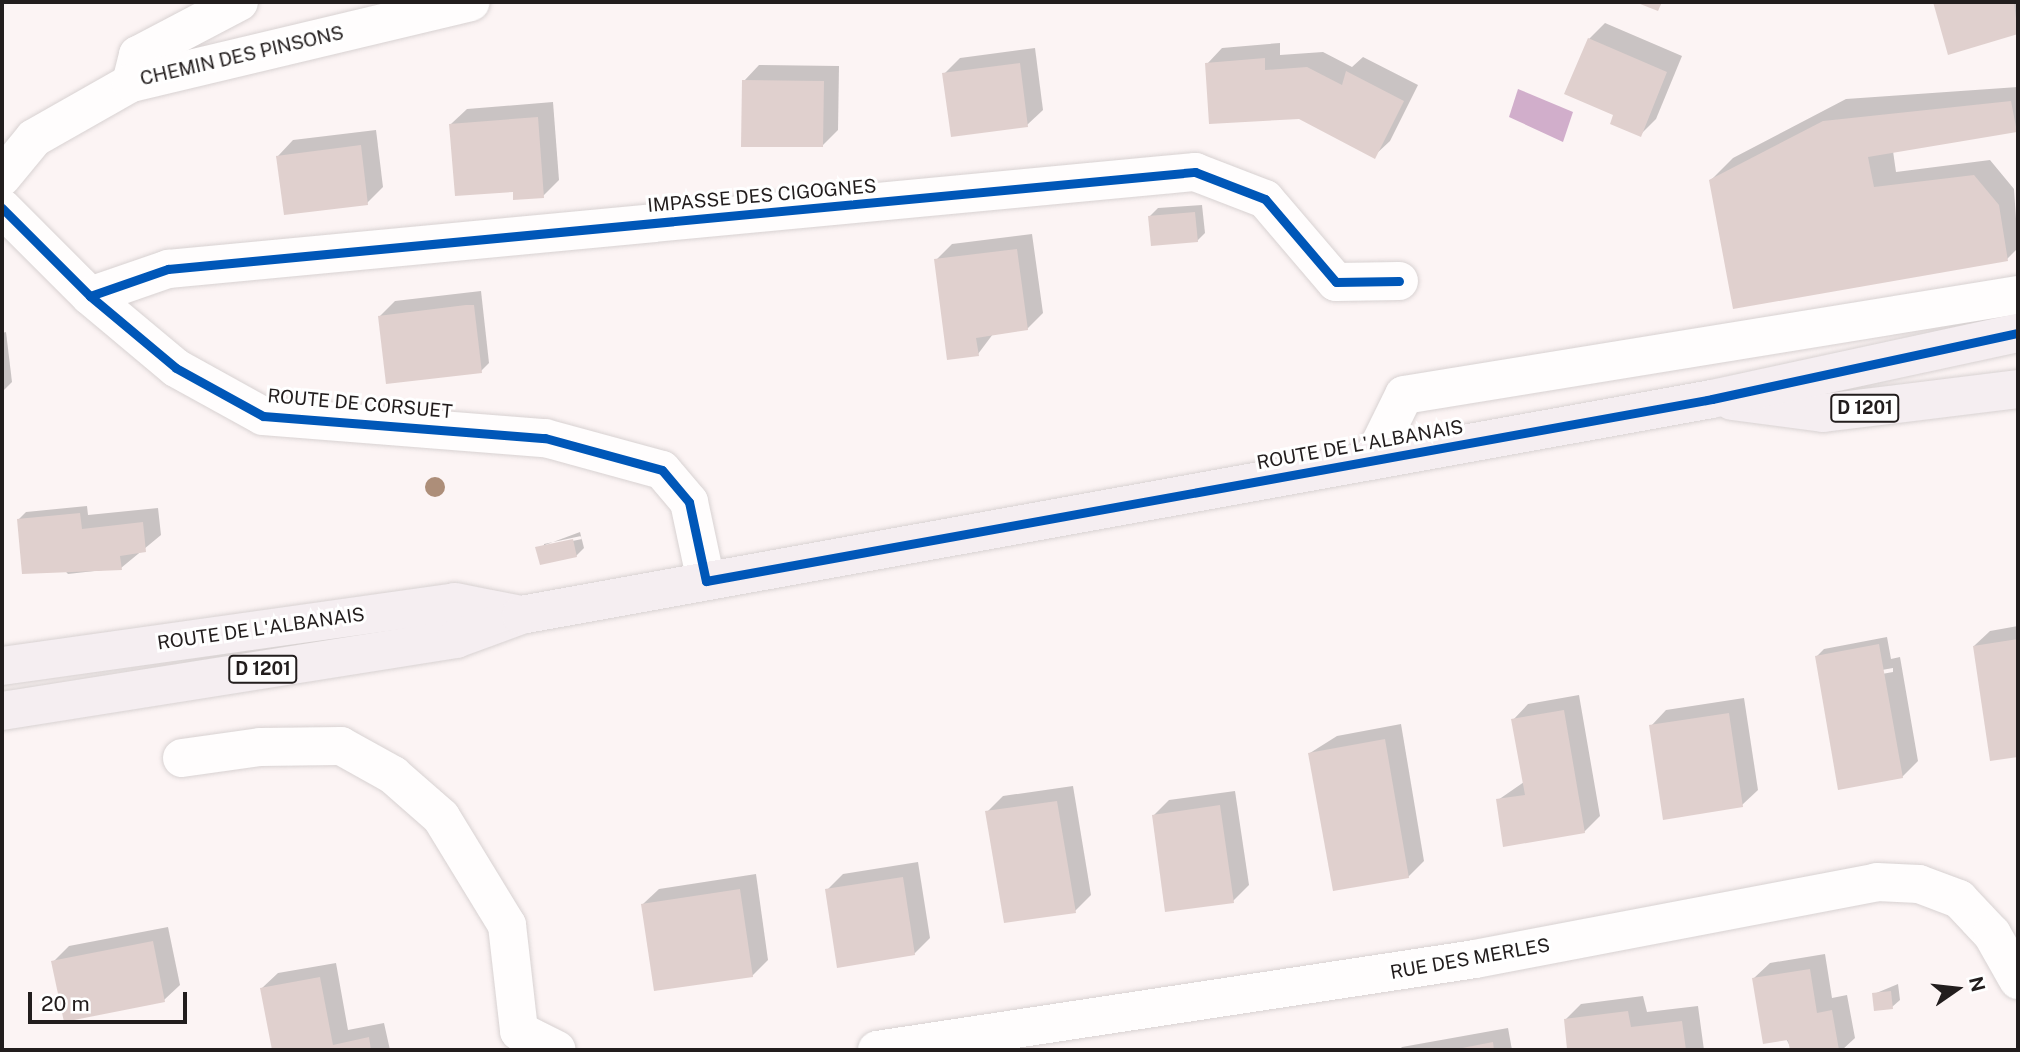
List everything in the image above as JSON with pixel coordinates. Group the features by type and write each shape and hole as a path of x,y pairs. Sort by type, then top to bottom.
{"main road":[{"name":"ROUTE DE L'ALBANAIS","path":"2,711 457,639 521,615 1712,399 2018,333"},
{"name":"ROUTE DE L'ALBANAIS","path":"1712,399 1823,413 2018,389"},
{"name":"ROUTE DE L'ALBANAIS","path":"2,666 454,602 521,615"}],"street":[{"path":"131,83 138,55 239,2"},
{"name":"CHEMIN DES PINSONS","path":"2,177 34,138 131,83 470,2"},
{"name":"IMPASSE DES CIGOGNES","path":"90,296 168,269 1195,172 1265,199 1336,282 1399,281"},
{"name":"ROUTE DE CORSUET","path":"2,208 90,296 176,368 263,416 545,438 662,470 689,502 706,581"},
{"path":"1372,460 1404,395 2009,291 2018,295"},
{"path":"182,758 260,747 341,746 393,775 441,817 507,925 519,1031 557,1050"},
{"name":"RUE DES MERLES","path":"877,1050 1475,960 1877,882 1919,884 1959,899 1992,934 2018,979"}],"shaded area":[{"path":"1518,89 1573,112 1563,142 1509,117"}],"building":[{"path":"1635,2 1662,2 1658,11"},
{"path":"1933,2 2014,2 2018,34 1948,55"},
{"path":"1588,38 1667,72 1641,137 1610,124 1613,115 1564,94"},
{"path":"1265,58 1265,70 1307,67 1342,85 1346,71 1404,101 1375,159 1299,119 1209,124 1205,63"},
{"path":"1020,63 1028,127 951,137 942,73"},
{"path":"742,80 824,81 823,147 741,147"},
{"path":"2011,101 2017,132 1868,157 1874,187 1974,175 1999,205 2008,261 1733,309 1709,180 1823,121"},
{"path":"538,117 544,198 513,200 513,192 455,196 449,124"},
{"path":"361,145 368,205 284,215 276,156"},
{"path":"1195,212 1198,242 1151,246 1148,216"},
{"path":"1017,249 1028,330 976,338 979,356 947,360 934,259"},
{"path":"474,305 482,373 386,384 378,316"},
{"path":"80,513 82,529 143,522 146,552 120,556 122,570 22,574 17,519"},
{"path":"573,539 577,557 540,565 535,547"},
{"path":"2018,639 2018,757 1990,761 1973,646"},
{"path":"1879,644 1903,778 1838,790 1815,656"},
{"path":"1564,710 1585,833 1503,847 1496,799 1525,795 1511,719"},
{"path":"1729,713 1743,807 1663,820 1649,725"},
{"path":"1385,739 1409,878 1333,891 1308,753"},
{"path":"1057,801 1076,913 1004,923 985,811"},
{"path":"1220,805 1234,903 1165,912 1152,815"},
{"path":"903,877 915,955 837,968 825,889"},
{"path":"740,889 753,977 654,991 641,904"},
{"path":"153,941 165,1002 64,1022 51,961"},
{"path":"1810,969 1817,1013 1832,1010 1839,1050 1790,1050 1788,1040 1763,1044 1752,978"},
{"path":"320,977 333,1045 369,1037 371,1050 272,1050 260,988"},
{"path":"1891,991 1893,1009 1874,1011 1872,993"},
{"path":"1628,1011 1631,1027 1682,1021 1686,1050 1567,1049 1564,1019"},
{"path":"1493,1042 1494,1050 1457,1050 1457,1049"}],"cycle path":[{"path":"90,296 168,269 1195,172 1265,199 1336,282 1399,281"},
{"path":"2,208 90,296 176,368 263,416 545,438 662,470 689,502 706,581 1712,399 2018,333"}]}
